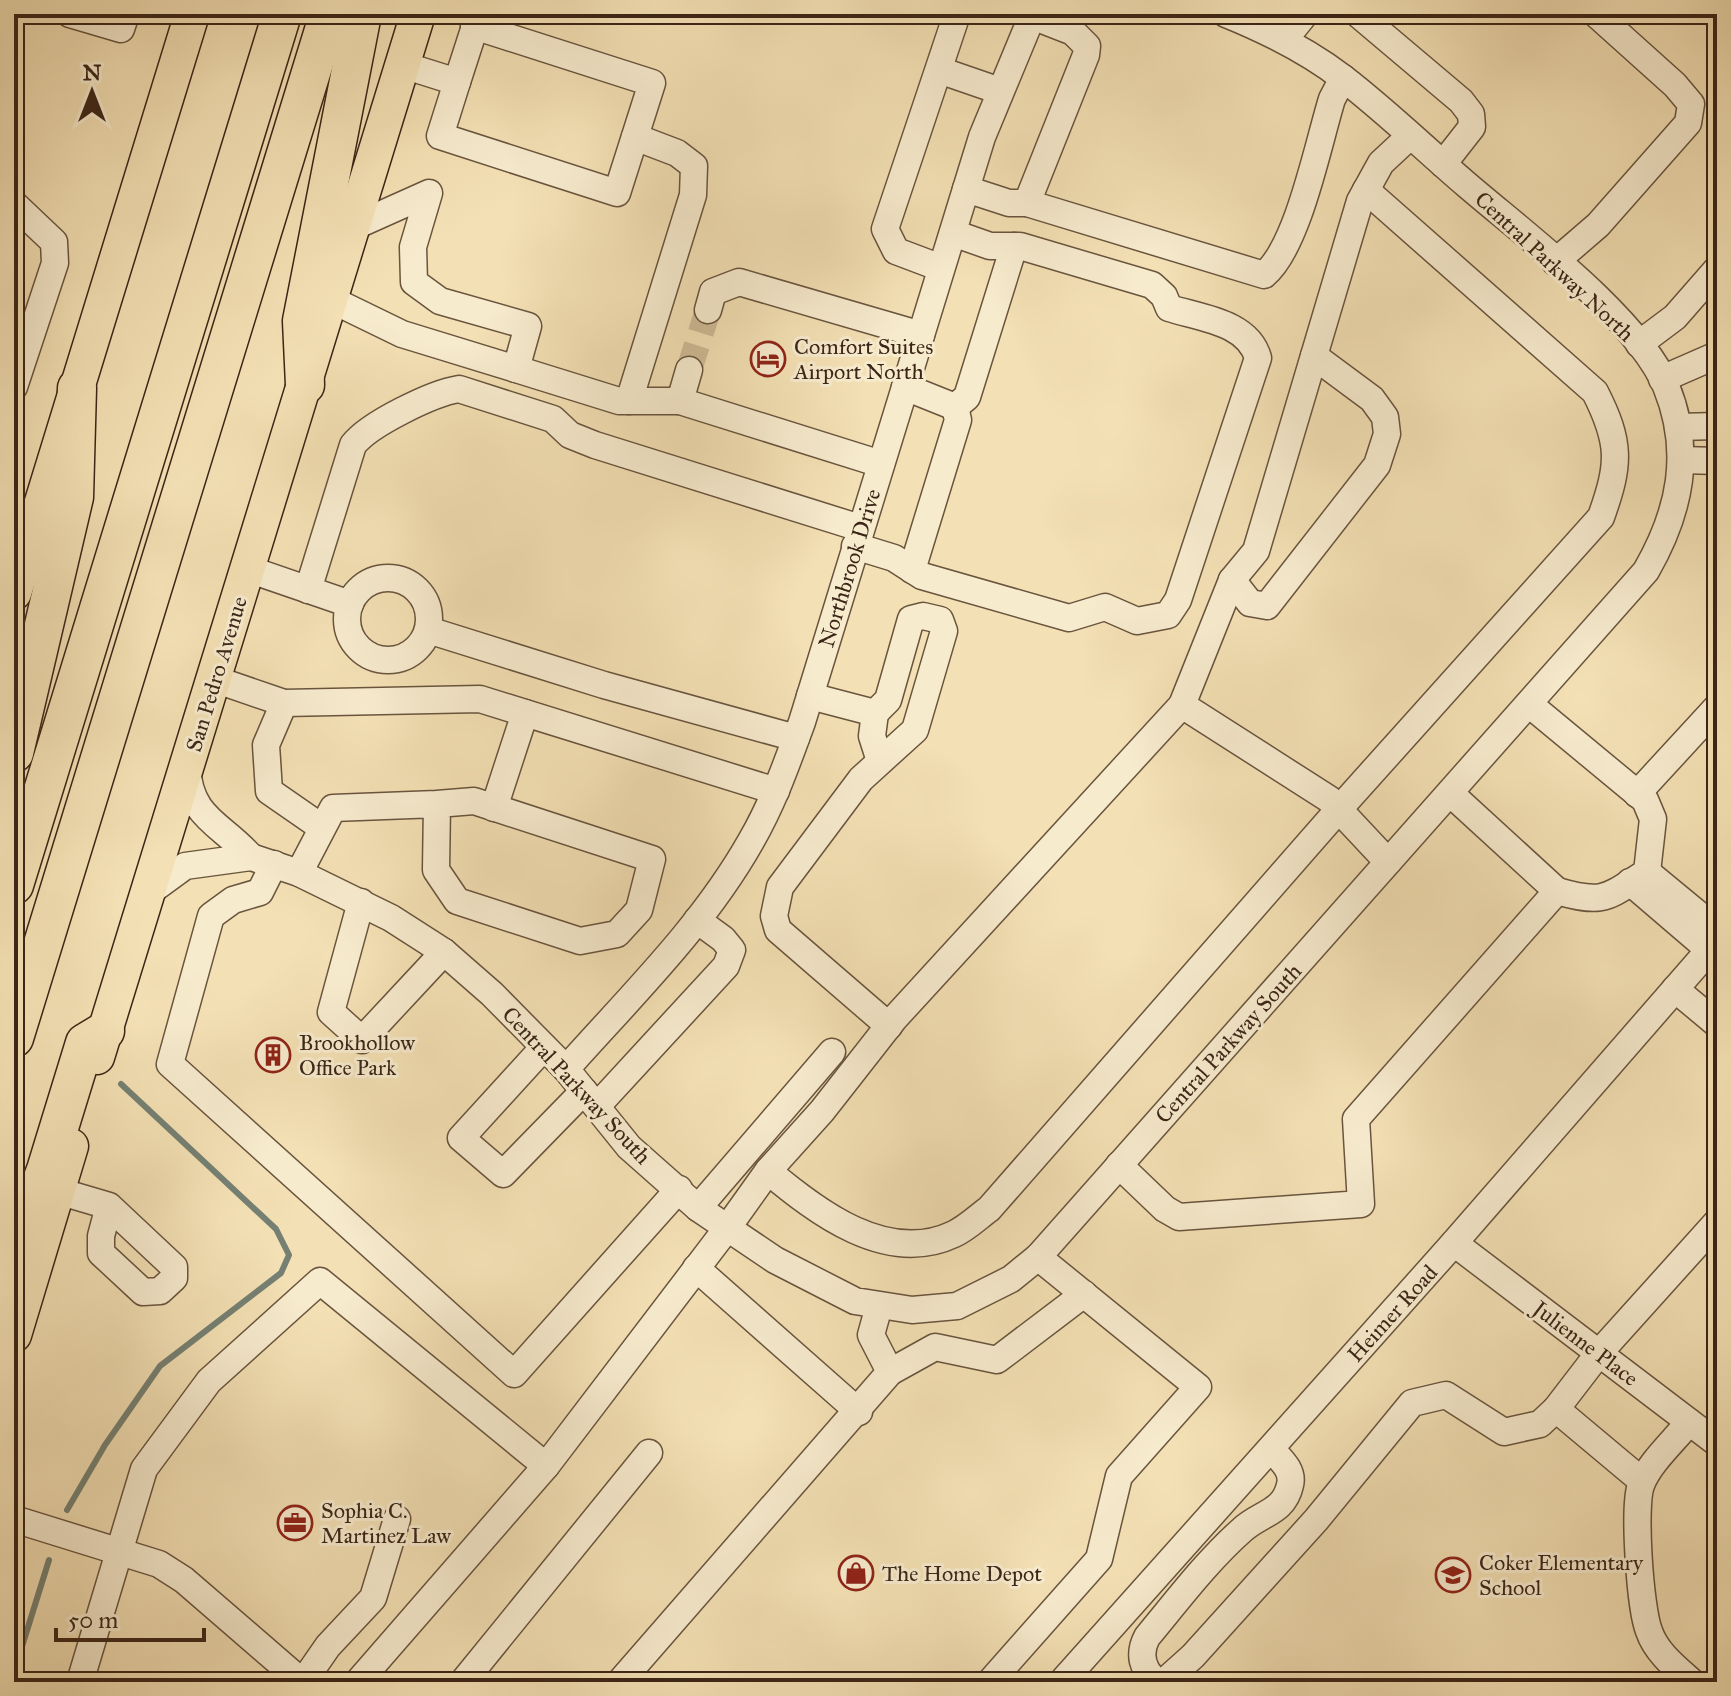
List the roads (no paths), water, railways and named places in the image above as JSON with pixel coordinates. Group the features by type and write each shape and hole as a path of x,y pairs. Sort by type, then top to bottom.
{"highway":[{"path":"14,885 282,14"},
{"path":"14,1038 329,14"},
{"path":"305,385 302,321 362,14"},
{"path":"14,753 74,497 77,388"},
{"path":"14,1254 46,1170 85,1043 105,1031"}],"main road":[{"path":"14,593 192,14"},
{"name":"San Pedro Avenue","path":"14,1335 418,14"}],"street":[{"path":"70,14 121,29 126,14"},
{"path":"941,268 896,251 885,229 957,14"},
{"name":"Central Parkway North","path":"1226,14 1284,40 1343,78 1555,262 1639,344 1662,379 1678,427 1682,460 1673,518 1646,571 1321,938"},
{"path":"1284,40 1305,14"},
{"path":"1358,14 1461,101 1471,114 1472,127 1443,164"},
{"path":"1555,262 1598,225 1688,123 1691,104 1675,85 1596,14"},
{"path":"1027,203 1087,46 1073,32 1033,15"},
{"name":"Northbrook Drive","path":"566,1069 697,920 752,840 776,791 810,696 966,189 1000,91 1033,15"},
{"path":"476,20 652,83 617,193 440,136 457,82 476,20"},
{"path":"403,65 457,82"},
{"path":"939,70 1000,91"},
{"path":"966,189 1009,203 1027,203 1264,275 1274,267 1289,239 1332,99 1343,78"},
{"path":"358,1682 546,1466 768,1171 822,1111 889,1026 1182,705 1232,580 1256,551 1366,190 1381,163 1410,136"},
{"path":"629,401 693,195 694,166 677,153 635,137"},
{"path":"768,1171 796,1195 855,1232 890,1242 929,1243 956,1233 989,1209 1340,808 1601,517 1615,479 1614,430 1595,392 1366,190"},
{"path":"353,227 429,193 413,247 414,282 440,301 528,326 516,369"},
{"path":"14,204 54,242 55,263 14,387"},
{"path":"308,590 353,445 360,436 444,391 459,389 553,419 570,435 595,445 858,537 922,576 1069,618 1105,607 1137,621 1168,615 1178,600 1258,358 1254,342 1242,332 1169,308 1164,296 1152,285 1014,246 990,246 953,233"},
{"path":"955,407 967,397 1014,246"},
{"path":"1639,344 1675,317 1717,269"},
{"path":"708,310 713,292 739,282 921,335"},
{"path":"330,299 402,334 516,369 629,401 680,401 881,464"},
{"path":"1662,379 1717,355"},
{"path":"1232,580 1250,603 1267,606 1377,465 1384,449 1385,417 1372,399 1314,356"},
{"path":"680,401 689,370"},
{"path":"905,387 955,407"},
{"path":"912,570 958,420 955,407"},
{"path":"1678,427 1717,426"},
{"path":"1682,460 1717,461"},
{"path":"248,569 350,604"},
{"path":"391,578 403,581 423,597 428,608 428,630 411,654 386,660 373,658 353,641 347,617 350,604 366,585 391,578"},
{"path":"880,761 872,736 875,713 888,700 911,619 923,616 940,620 944,631 915,730 880,761 830,817 780,887 774,916 778,930 889,1026"},
{"path":"428,630 604,685 796,738"},
{"path":"214,679 284,703 480,699 776,791"},
{"path":"810,696 875,713"},
{"path":"284,703 266,745 269,791 321,827"},
{"path":"1450,793 1557,891 1589,900 1611,895 1639,877 1653,819 1645,800 1529,704"},
{"path":"1182,705 1340,808 1388,862"},
{"path":"1637,794 1717,707"},
{"path":"494,808 525,713"},
{"name":"Central Parkway South","path":"187,767 190,789 199,809 262,860 299,873 361,902 444,952 566,1069 629,1147 698,1208 816,1282 855,1301 879,1306 929,1311 957,1306 1011,1279 1038,1257 1321,938"},
{"path":"299,873 333,808 474,801 652,859 639,910 617,934 580,941 457,901 436,870 437,804"},
{"path":"262,860 233,900 211,916 170,1064 514,1374 679,1189"},
{"name":"Central Parkway South","path":"148,893 170,873 191,864 262,860"},
{"path":"1639,877 1710,924 1717,941"},
{"path":"1119,1165 1165,1209 1179,1217 1361,1204 1356,1119 1557,891"},
{"path":"361,902 331,1012 362,1040 444,952"},
{"path":"544,1047 461,1138 503,1174 590,1099 726,966 732,950 723,939 697,920"},
{"name":"Heimer Road","path":"1062,1682 1454,1243 1717,941"},
{"path":"1675,989 1717,1024"},
{"path":"698,1208 832,1052"},
{"path":"58,1191 109,1206"},
{"path":"1164,1682 1193,1656 1316,1520 1412,1403 1446,1395 1504,1432 1540,1424 1556,1409 1599,1353 1717,1222"},
{"name":"Julienne Place","path":"1454,1243 1717,1443"},
{"path":"990,1682 1099,1559 1119,1476 1198,1387 1038,1257"},
{"path":"696,1268 859,1412"},
{"path":"80,1682 144,1469 209,1381 320,1281 546,1466"},
{"path":"620,1682 859,1412 890,1372 935,1347 997,1360 1084,1294"},
{"path":"879,1306 871,1335 890,1372"},
{"path":"1556,1409 1642,1481"},
{"path":"1689,1422 1642,1481 1637,1498 1643,1601 1649,1631 1661,1654 1692,1682"},
{"path":"1157,1682 1142,1662 1141,1649 1147,1637 1244,1528 1277,1510 1285,1500 1292,1482 1287,1466 1271,1449"},
{"path":"463,1682 649,1453"},
{"path":"14,1519 159,1564 184,1580 303,1682 328,1646 373,1598 397,1519"}],"waterway":[{"path":"67,1510 105,1445 160,1366 281,1273 289,1255 276,1229 121,1084"},
{"path":"14,1672 49,1560"}],"tunnel":[{"path":"689,370 708,310"}],"place":[{"name":"Comfort Suites Airport North","path":"768,359"},
{"name":"Brookhollow Office Park","path":"273,1055"},
{"name":"Sophia C. Martinez Law","path":"295,1523"},
{"name":"The Home Depot","path":"856,1573"},
{"name":"Coker Elementary School","path":"1453,1575"}]}
